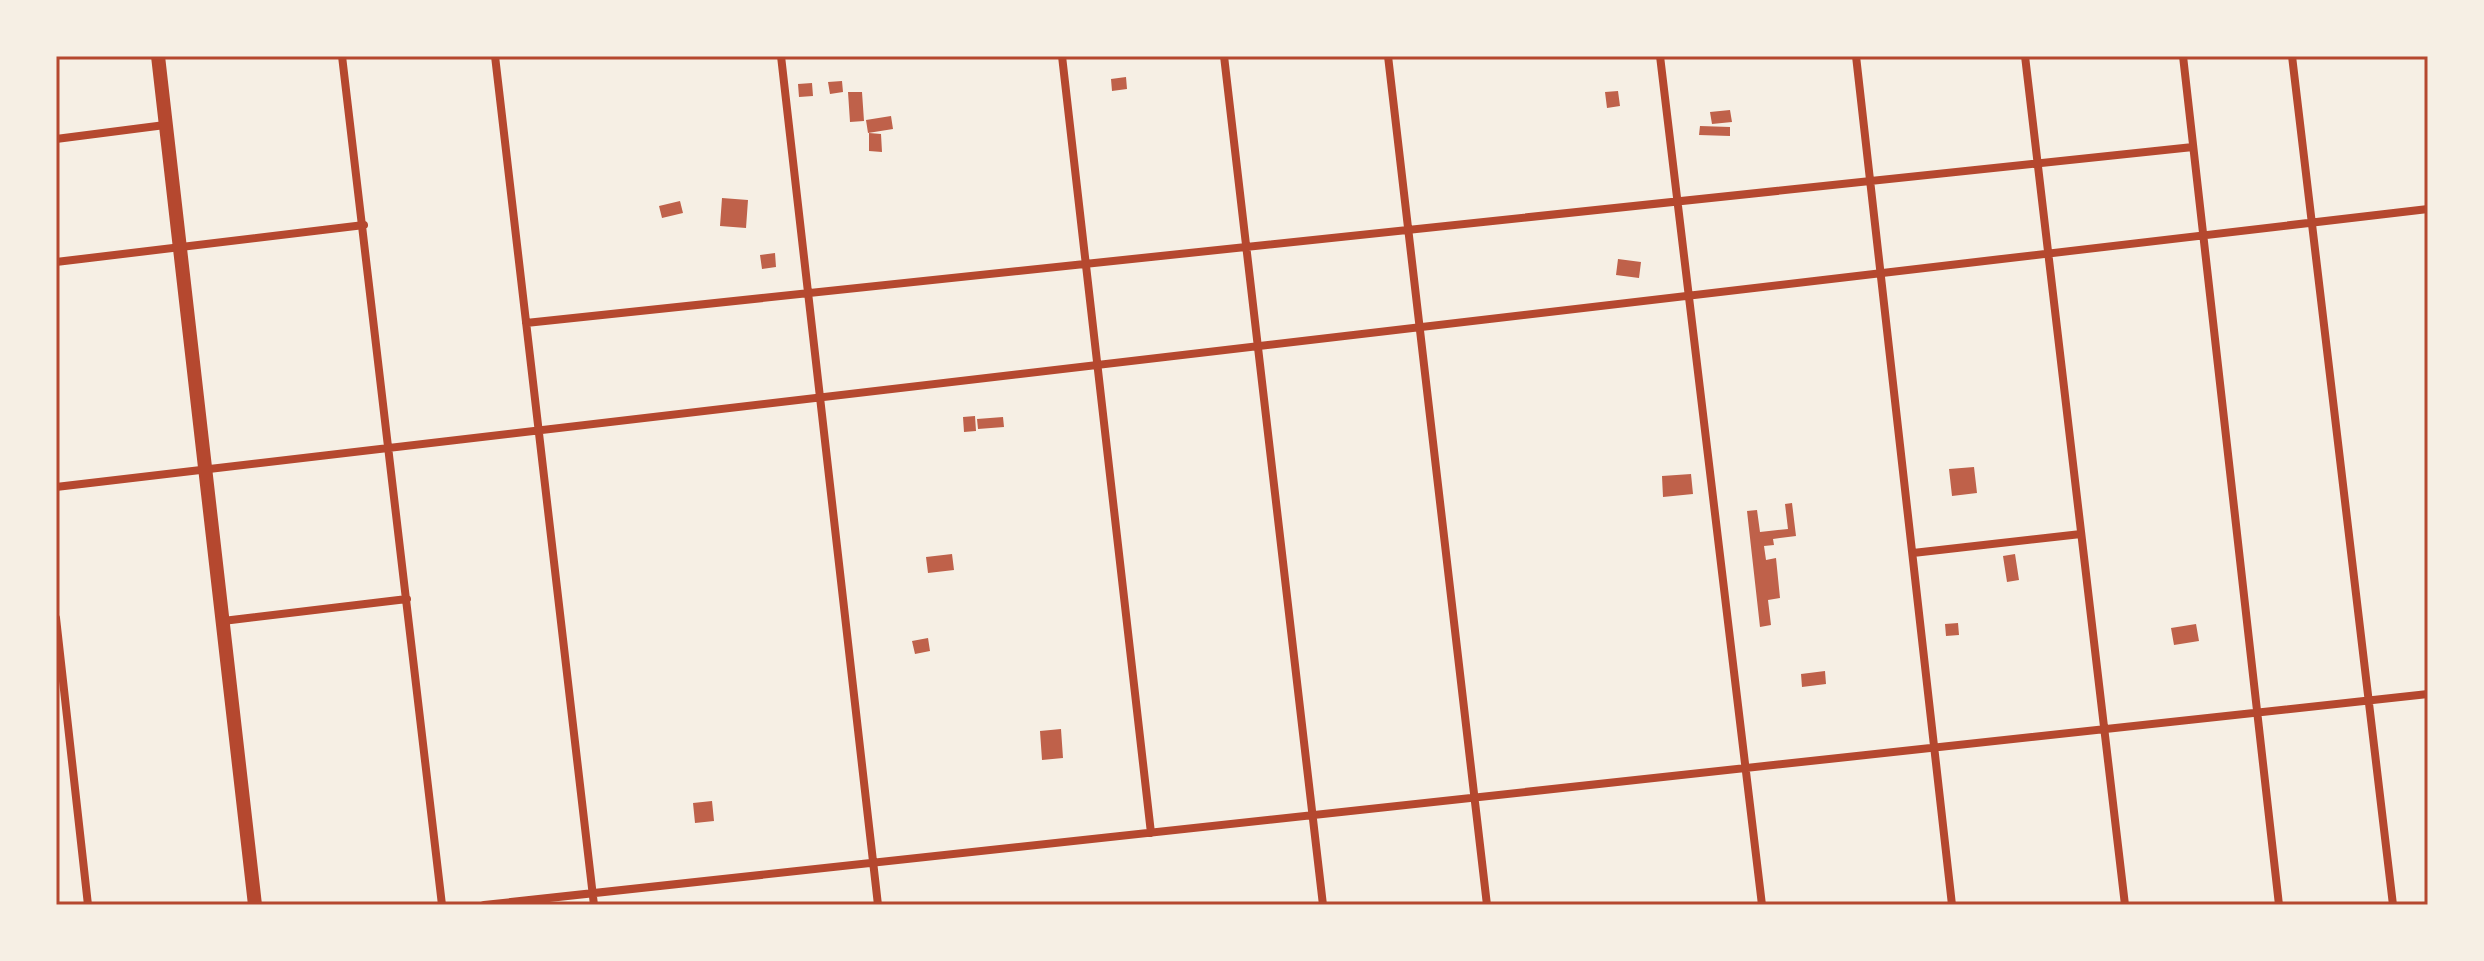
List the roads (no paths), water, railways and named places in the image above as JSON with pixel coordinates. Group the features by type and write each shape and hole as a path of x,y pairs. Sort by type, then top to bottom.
{"street":[{"path":"158,56 255,905"},
{"path":"342,56 442,905"},
{"path":"495,56 594,905"},
{"path":"781,56 878,905"},
{"path":"1062,56 1151,833"},
{"path":"1224,56 1323,905"},
{"path":"1388,56 1487,905"},
{"path":"1660,56 1762,905"},
{"path":"1856,56 1952,905"},
{"path":"2025,56 2125,905"},
{"path":"2183,56 2279,905"},
{"path":"2292,56 2393,905"},
{"path":"56,139 165,125"},
{"path":"526,323 2193,147"},
{"path":"56,487 2428,209"},
{"path":"56,262 364,225"},
{"path":"1913,553 2081,534"},
{"path":"223,621 407,599"},
{"path":"56,618 88,905"},
{"path":"484,905 2257,715 2428,694"}]}
